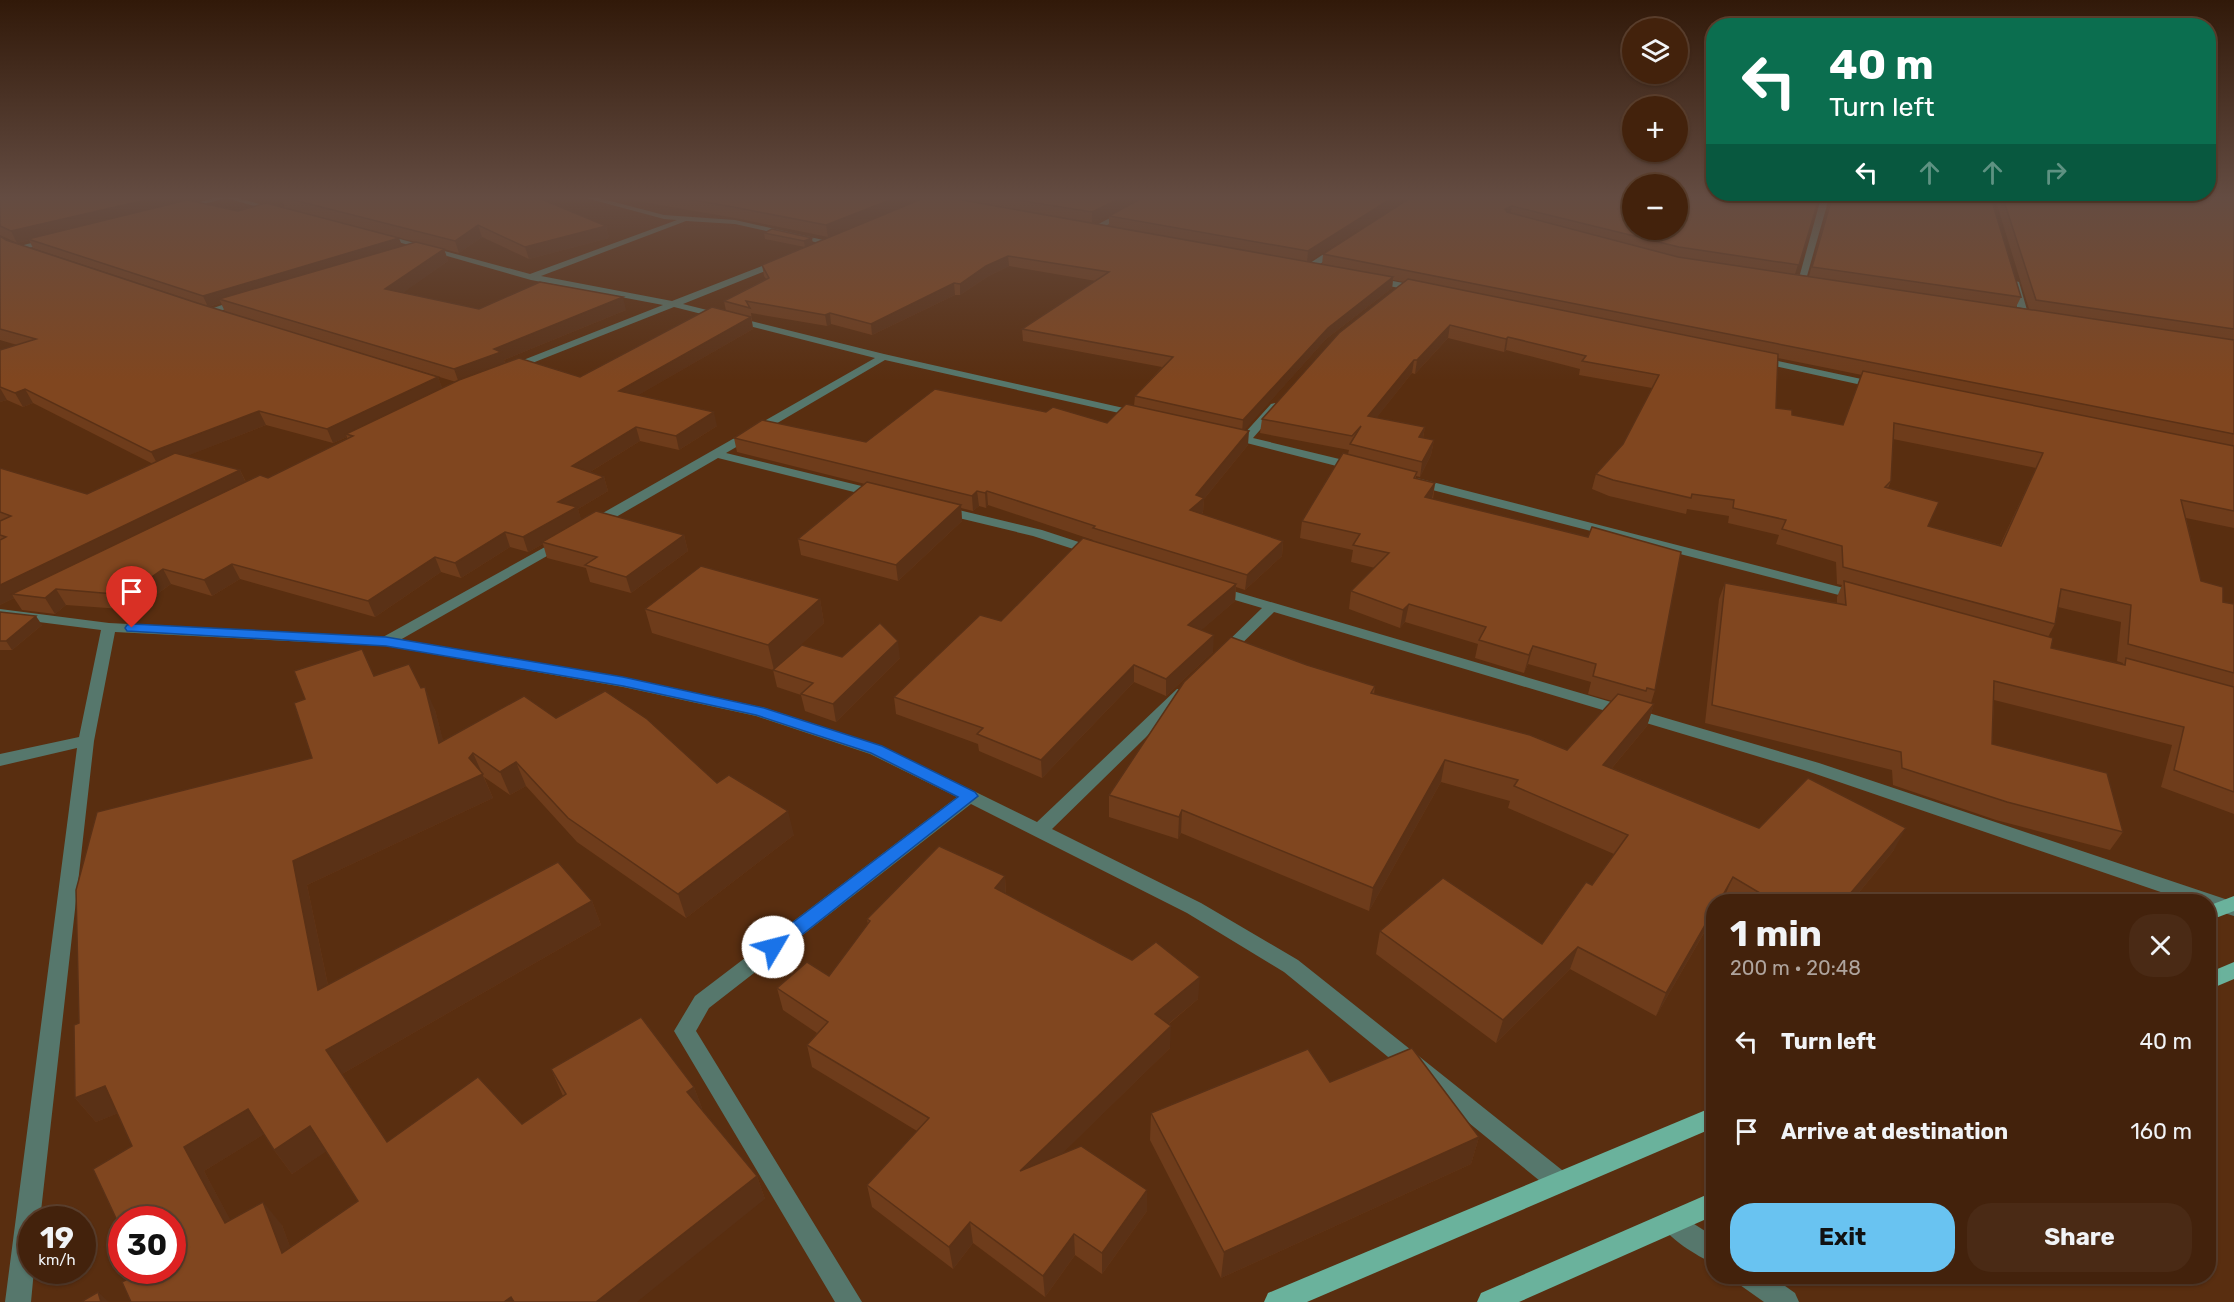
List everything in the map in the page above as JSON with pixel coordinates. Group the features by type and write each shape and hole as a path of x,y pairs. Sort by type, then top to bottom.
{"main road":[{"path":"2216,911 2232,906"},
{"path":"2216,978 2234,970"},
{"path":"1277,1302 1706,1120"},
{"path":"1490,1302 1706,1207"}],"street":[{"path":"465,259 531,277 677,305 884,357 1152,418"},
{"path":"531,277 580,259"},
{"path":"1296,267 1313,270 1327,259"},
{"path":"1800,283 1807,259"},
{"path":"503,372 677,305 785,260"},
{"path":"2013,275 2025,317"},
{"path":"1361,278 1427,291"},
{"path":"1789,281 1812,285"},
{"path":"1395,293 1404,286"},
{"path":"207,312 253,298"},
{"path":"196,308 230,319"},
{"path":"2013,315 2036,319"},
{"path":"386,642 884,357"},
{"path":"1753,359 1891,388"},
{"path":"1246,439 1285,395"},
{"path":"1222,434 1367,470"},
{"path":"718,454 890,497"},
{"path":"1400,478 1866,598"},
{"path":"924,505 1037,533 1105,555"},
{"path":"1204,586 1813,767 2196,894"},
{"path":"0,613 21,602"},
{"path":"1211,665 1271,607"},
{"path":"0,613 109,627 386,642 623,682 759,711 876,750 1194,908 1291,966 1559,1182"},
{"path":"18,1302 86,741 109,627"},
{"path":"1039,831 1194,682"},
{"path":"0,760 86,741"},
{"path":"849,1302 685,1031 702,1002 970,796"},
{"path":"2216,901 2232,906"},
{"path":"1672,1222 1706,1246"},
{"path":"1760,1284 1786,1302"}],"building":[{"path":"0,259 63,259 197,303 438,377 327,429 259,411 151,452 25,389 15,393 0,387 0,350 36,339 0,329"},
{"path":"89,259 329,259 203,296"},
{"path":"358,259 430,259 385,289 479,309 540,282 623,297 494,349 501,352 454,369 219,299"},
{"path":"777,259 1002,259 986,266 960,284 954,283 871,324 830,313 825,315 746,301 750,308 724,301 769,278 762,265"},
{"path":"1025,259 1291,259 1393,277 1328,328 1243,420 1135,396 1173,357 1022,329 1109,272"},
{"path":"1347,259 1690,259 2234,340 2234,434"},
{"path":"1757,259 1801,259 1799,265"},
{"path":"1814,259 2009,259 2021,297 1812,267"},
{"path":"2023,259 2234,259 2234,329 2036,300"},
{"path":"1408,279 1778,354 1776,408 1792,410 1792,415 1843,425 1863,371 2234,446 2234,511 2181,500 2201,581 2223,587 2223,602 2234,604 2234,673 2128,644 2131,605 2061,589 2055,624 1843,567 1842,546 1782,529 1786,520 1733,508 1734,500 1692,494 1691,498 1596,474 1623,444 1659,375 1582,361 1586,356 1450,325 1417,360 1414,360 1368,416 1425,427 1419,437 1434,440 1422,462 1350,444 1361,426 1352,436 1262,419 1339,333","holes":["1894,423 2043,453 2001,546 1928,526 1939,502 1885,487 1891,481"]},
{"path":"712,307 751,317 619,391 714,412 676,436 636,427 572,466 604,477 558,502 577,507 523,537 505,532 455,563 435,557 368,601 232,564 204,580 163,569 126,595 56,589 45,598 12,594 260,475 268,478 353,436 346,434 459,380 519,358 580,377"},
{"path":"935,389 1046,412 1053,407 1107,423 1126,404 1249,431 1196,495 1204,498 1190,510 1283,541 1247,575 1093,528 1095,526 987,491 985,493 977,491 972,496 734,438 762,420 866,442"},
{"path":"175,453 240,470 0,585 0,540 6,537 0,535 0,521 11,516 0,512 0,468 87,494"},
{"path":"1343,453 1417,472 1414,478 1435,483 1425,497 1588,537 1592,527 1681,552 1655,690 1647,688 1646,691 1593,676 1596,664 1533,646 1529,655 1479,640 1486,627 1409,604 1403,610 1351,591 1389,553 1353,545 1360,534 1302,521"},
{"path":"867,482 961,505 896,565 798,539"},
{"path":"596,511 684,535 626,577 585,565 597,557 542,542"},
{"path":"1083,538 1236,584 1188,625 1214,635 1166,679 1134,665 1041,760 977,734 983,728 894,697 980,615 1001,621"},
{"path":"701,566 820,599 768,645 645,609"},
{"path":"1844,581 2053,638 2051,648 2125,665 2126,658 2234,687 2234,792 2174,770 2184,727 1994,681 1992,744 2107,773 2123,832 2007,802 1902,768 1901,752 1712,705 1725,583 1846,605"},
{"path":"0,612 36,616 6,641 0,641"},
{"path":"880,623 898,641 833,704 801,694 813,683 773,670 802,645 842,657"},
{"path":"1231,637 1307,665 1375,686 1371,693 1530,735 1567,750 1618,694 1654,704 1603,765 1759,828 1808,778 1906,828 1850,894 1762,894 1733,877 1723,894 1706,894 1706,923 1666,993 1578,947 1503,1020 1380,931 1443,878 1542,944 1586,882 1592,885 1628,835 1514,786 1518,780 1445,760 1373,888 1182,810 1179,817 1109,795 1184,682"},
{"path":"362,649 374,676 409,664 421,688 425,687 439,743 524,696 556,718 605,691 647,719 717,783 729,775 788,811 678,894 568,818 516,762 500,772 473,753 469,758 483,774 293,861 318,990 558,862 592,901 326,1050 387,1142 478,1077 522,1124 566,1094 551,1069 641,1017 694,1087 687,1092 757,1176 596,1302 514,1302 511,1297 504,1302 131,1302 123,1284 186,1284 186,1206 110,1206 93,1169 132,1146 105,1086 75,1098 74,1025 79,1023 76,890 97,812 312,758 294,703 305,699 294,671","holes":["248,1109 274,1150 310,1126 358,1201 282,1253 263,1202 225,1223 184,1147"]},
{"path":"939,846 1005,876 995,888 1132,960 1156,942 1200,977 1155,1014 1171,1026 1020,1171 1081,1146 1147,1190 1102,1253 1074,1234 1043,1276 970,1222 949,1247 867,1185 929,1118 807,1045 828,1022 777,988 807,962 829,976 870,921 867,919"},
{"path":"1412,1048 1479,1137 1224,1252 1151,1113 1308,1049 1330,1082"},
{"path":"98,1292 101,1302 81,1302"}],"route":[{"path":"132,628 386,642 623,682 759,711 876,750 970,796 773,947"}]}
